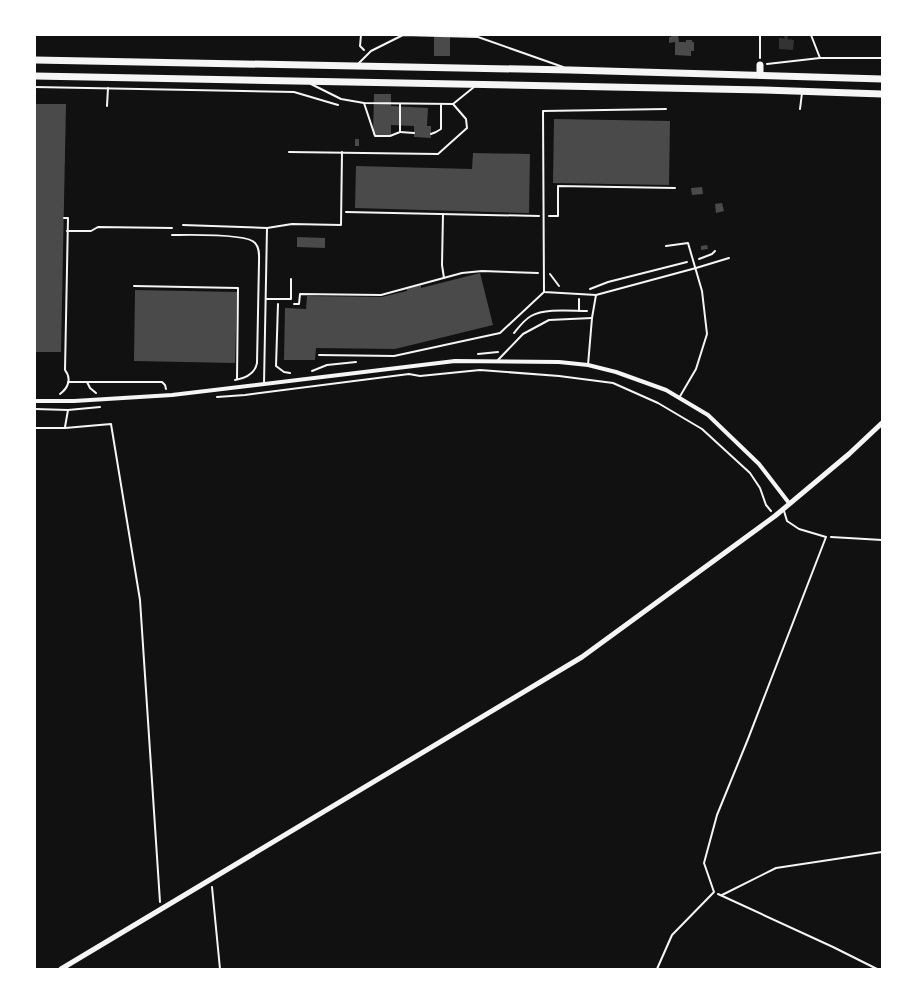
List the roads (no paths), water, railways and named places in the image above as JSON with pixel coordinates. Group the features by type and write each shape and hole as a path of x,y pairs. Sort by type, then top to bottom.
{"highway":[{"path":"35,60 570,70 882,79"},
{"path":"760,65 760,75"},
{"path":"35,76 882,94"},
{"path":"861,93 882,99"}],"street":[{"path":"35,401 74,401 172,395 455,360 559,362 588,365 616,372 666,390 708,415 759,464 789,504"},
{"path":"61,969 582,657 775,516 849,454 882,423"}],"lane":[{"path":"357,66 371,51 403,35 478,37 570,70"},
{"path":"304,81 342,99 364,103 400,104 453,104 477,84"},
{"path":"800,109 802,91"},
{"path":"364,103 375,136 390,136 400,132 414,133"},
{"path":"400,104 400,132"},
{"path":"431,134 441,129 441,104"},
{"path":"289,152 438,154 467,128 466,119 453,104"},
{"path":"544,292 543,111 666,109"},
{"path":"183,226 267,228 292,224 341,225 342,152"},
{"path":"264,384 267,228"},
{"path":"666,246 688,243 702,291 707,334 696,369 679,398"},
{"path":"319,355 394,356 500,333 544,292 596,295 729,258"},
{"path":"266,299 291,299 291,279"},
{"path":"588,365 596,295"},
{"path":"496,361 523,334 549,320 592,318"},
{"path":"657,969 672,935 714,892 704,863 718,815 826,537 799,529 788,521 783,509"}]}
